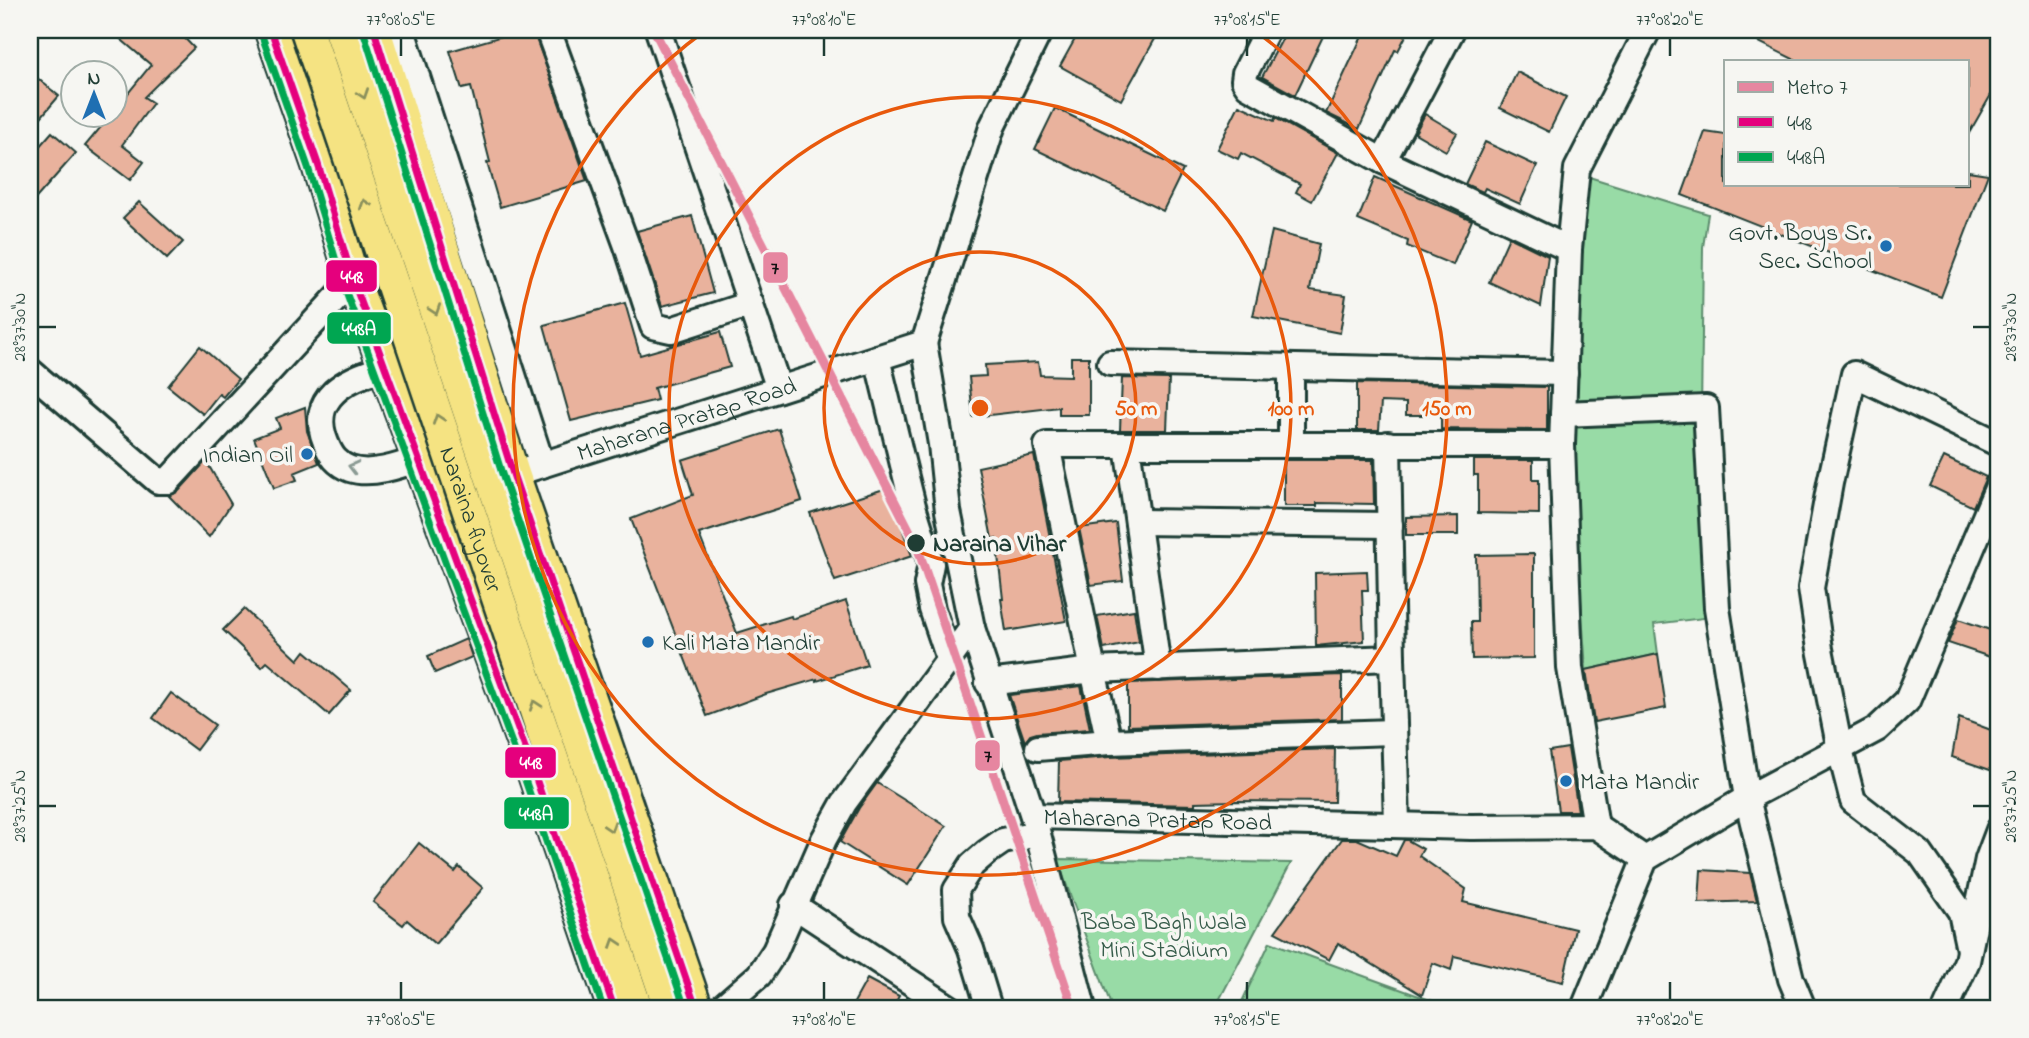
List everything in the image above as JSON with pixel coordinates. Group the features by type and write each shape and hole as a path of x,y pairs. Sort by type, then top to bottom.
{"main road":[{"path":"271,30 318,164 353,280 531,764 614,1008"},
{"name":"Naraina flyover","path":"307,30 636,1008"},
{"name":"Naraina flyover","path":"341,30 670,1008"},
{"path":"374,30 528,470 601,734 696,1008"},
{"path":"531,764 555,749 601,734"}],"street":[{"path":"402,30 528,470"},
{"path":"548,30 627,246 653,326 671,330 751,304"},
{"path":"658,30 779,389"},
{"path":"924,343 992,127 1040,30"},
{"path":"1267,30 1245,73 1244,80 1248,86 1383,160 1569,249"},
{"path":"1383,160 1452,30"},
{"path":"1645,859 1596,826 1570,668 1562,445 1569,249 1577,169 1648,30"},
{"path":"30,371 158,481 167,481 353,280"},
{"name":"Maharana Pratap Road","path":"528,470 924,343 942,444 948,510 972,628 1035,825 1396,823 1471,827 1596,826"},
{"path":"877,358 912,506 931,564 927,584 932,609 949,659"},
{"path":"1110,363 1565,373"},
{"path":"385,368 350,381 321,407 319,422 326,443 335,461 352,470 378,470 419,459"},
{"path":"1291,368 1291,444"},
{"path":"1969,950 1961,912 1920,853 1853,800 1840,750 1811,588 1854,374 1999,444"},
{"path":"1563,414 1706,408 1717,608 1747,798 1791,979 1803,1008"},
{"path":"1388,444 1396,823"},
{"path":"1109,742 1047,445 1562,445"},
{"path":"1127,445 1158,668"},
{"path":"1584,1008 1645,859 1747,798 1877,729 1907,701 1990,530 1999,484"},
{"path":"1138,522 1390,525"},
{"path":"721,1008 759,975 775,951 793,905 844,803 972,628"},
{"path":"988,683 1093,670 1392,658"},
{"path":"1038,748 1109,742 1393,732"},
{"path":"989,1008 976,962 957,917 956,890 972,865 1003,841 1035,825 1083,1008"},
{"path":"1946,1008 1967,961 1988,859 1999,830"},
{"path":"793,905 950,1008"}],"green space":[{"path":"1586,176 1708,214 1703,247 1701,417 1729,615 1654,624 1658,654 1586,670 1570,442 1573,249"},
{"name":"Baba Bagh Wala Mini Stadium","path":"1057,859 1291,863 1215,1008 1112,1008"},
{"path":"1270,942 1452,1008 1239,1008"}],"building":[{"path":"110,30 177,30 194,48 144,97 153,103 122,145 144,162 130,180 85,146 98,130 130,130 130,91 151,65"},
{"path":"523,30 533,30 587,181 500,207 487,163 490,162 471,87 462,89 450,51"},
{"path":"1080,30 1160,30 1121,100 1060,66"},
{"path":"1287,30 1326,30 1295,95 1262,77"},
{"path":"1365,30 1409,30 1398,51 1395,50 1359,129 1326,113"},
{"path":"1735,30 1999,30 1999,81 1969,133 1969,60 1795,60"},
{"path":"30,72 59,96 30,130"},
{"path":"1517,72 1566,97 1549,132 1500,108"},
{"path":"1239,105 1274,121 1275,118 1338,153 1312,201 1296,192 1300,184 1241,153 1238,159 1217,149"},
{"path":"1055,108 1183,170 1163,211 1035,149"},
{"path":"1425,114 1457,133 1446,151 1415,133"},
{"path":"52,132 76,153 30,205 30,157"},
{"name":"Govt. Boys Sr. Sec. School","path":"1705,132 1724,135 1724,186 1969,186 1969,171 1988,174 1941,297 1682,195"},
{"path":"1485,142 1537,166 1520,204 1485,188 1483,192 1465,184"},
{"path":"1375,177 1472,220 1453,265 1407,246 1408,241 1358,220"},
{"path":"139,202 183,242 167,259 123,218"},
{"path":"692,216 713,293 662,306 637,231"},
{"path":"1272,231 1319,244 1310,290 1346,295 1340,333 1253,316"},
{"path":"1509,237 1548,256 1541,306 1489,282"},
{"path":"625,303 640,355 720,332 730,367 654,388 657,400 571,421 544,325"},
{"path":"200,346 238,379 223,397 219,394 203,414 168,386"},
{"path":"1071,357 1089,357 1089,415 1059,415 1059,407 973,417 969,377 986,376 985,365 1038,362 1040,375 1071,376"},
{"path":"1122,378 1169,379 1167,430 1120,430"},
{"path":"1357,383 1547,387 1547,430 1441,429 1441,415 1406,415 1406,403 1381,402 1379,430 1357,430"},
{"path":"305,407 307,431 319,463 294,473 297,480 274,488 254,438 280,428 276,418"},
{"path":"779,429 802,501 699,534 737,633 846,601 867,665 766,694 707,716 631,519 693,495 682,460"},
{"path":"1034,455 1066,621 1006,631 996,538 992,539 978,467"},
{"path":"1944,457 1986,477 1973,507 1930,486"},
{"path":"1284,460 1373,460 1374,504 1317,503 1317,506 1284,506"},
{"path":"1474,460 1533,460 1533,480 1539,480 1539,514 1478,513 1478,475 1474,475"},
{"path":"206,461 231,504 209,537 169,496 179,491"},
{"path":"887,488 912,556 835,581 810,513"},
{"path":"1458,516 1458,535 1406,535 1406,517"},
{"path":"1116,523 1123,581 1091,585 1079,528"},
{"path":"1534,554 1534,658 1472,659 1471,622 1477,622 1476,555"},
{"path":"1367,571 1368,590 1362,590 1364,641 1316,646 1315,573"},
{"path":"244,609 298,660 305,651 351,690 329,715 267,662 262,667 223,630"},
{"path":"1134,610 1139,642 1104,649 1097,616"},
{"path":"1958,619 1999,633 1999,660 1948,643"},
{"path":"466,639 472,657 435,673 428,656"},
{"path":"1658,654 1666,708 1594,722 1586,670"},
{"path":"1342,675 1342,719 1128,726 1128,683"},
{"path":"1081,686 1090,729 1037,733 1030,735 1025,742 1009,695"},
{"path":"171,693 215,725 196,750 153,718"},
{"path":"1959,718 1999,733 1999,773 1952,757"},
{"name":"Mata Mandir","path":"1568,748 1578,811 1558,811 1549,751"},
{"path":"1335,749 1334,802 1237,801 1195,802 1195,805 1058,802 1059,761"},
{"path":"877,783 946,826 908,885 840,842"},
{"path":"1342,839 1357,839 1396,856 1404,840 1407,840 1423,849 1419,856 1466,889 1463,902 1575,929 1563,982 1454,956 1451,970 1433,963 1422,995 1338,943 1329,960 1275,932"},
{"path":"419,843 455,872 459,867 483,888 435,944 407,920 403,925 373,902"},
{"path":"1701,870 1750,873 1757,901 1699,903"},
{"path":"867,979 899,996 893,1008 851,1008"}],"metro line":[{"name":"7","path":"654,30 916,543 1073,1008"}],"transit line":[{"name":"448","path":"271,30 318,164 353,280 531,764 614,1008"},
{"name":"448","path":"374,30 513,474 696,1008"},
{"name":"448A","path":"261,33 308,167 343,284 521,768 603,1008"},
{"name":"448A","path":"364,33 503,477 685,1008"}],"place":[{"name":"Govt. Boys Sr. Sec. School","path":"1886,246"},
{"name":"Indian Oil","path":"307,454"},
{"name":"Naraina Vihar","path":"916,543"},
{"name":"Kali Mata Mandir","path":"648,642"},
{"name":"Mata Mandir","path":"1566,781"}]}
